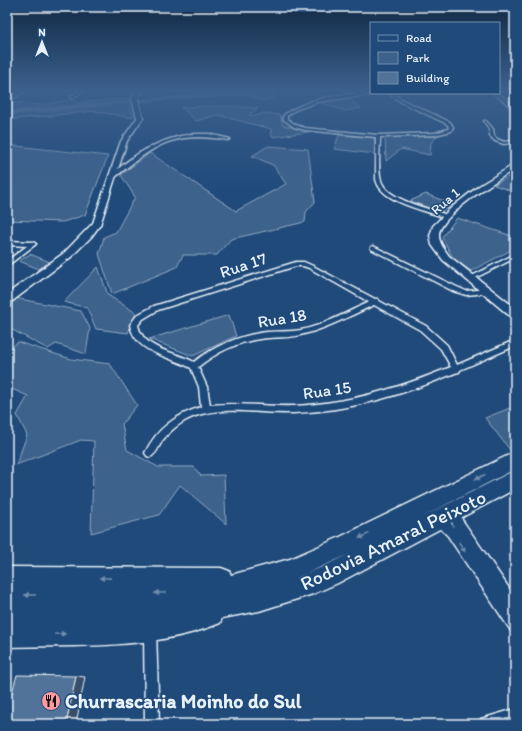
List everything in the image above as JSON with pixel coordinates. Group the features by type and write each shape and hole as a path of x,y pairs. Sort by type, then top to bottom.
{"highway":[{"name":"Rodovia Amaral Peixoto","path":"7,596 188,591 231,586 291,569 345,545 515,460"},
{"name":"Rodovia Amaral Peixoto","path":"7,614 154,612 206,609 240,605 276,595 330,575 515,479"},
{"path":"7,578 201,579 270,575"},
{"path":"7,636 94,632 171,626 240,605"}],"main road":[{"path":"7,299 57,262 89,234 100,217 124,141 136,124"}],"street":[{"path":"292,124 305,129 378,136 435,134 450,130 451,127 450,124"},
{"path":"487,124 491,129 492,136 496,140 504,142 515,141"},
{"path":"112,177 137,158 170,138 200,135 228,139"},
{"path":"378,136 379,182 385,193 393,198 445,216"},
{"name":"Rua 1","path":"515,166 488,182 445,216 436,227 434,235 437,246 446,258 515,314"},
{"path":"7,243 33,244 33,246 7,264"},
{"path":"373,248 455,289 478,293 488,291"},
{"path":"470,278 515,256"},
{"name":"Rua 17","path":"194,366 179,357 150,347 140,340 134,330 136,321 147,312 156,308 300,264 310,267 376,301 423,328 436,338 444,347 456,370"},
{"name":"Rua 18","path":"194,366 212,353 242,340 258,336 293,334 308,331 376,301"},
{"name":"Rua 15","path":"150,453 159,438 177,420 194,412 206,409 298,410 337,406 383,395 456,370 515,344"},
{"path":"194,366 203,387 206,409"},
{"path":"456,510 457,521 461,528 515,607"},
{"path":"435,521 446,526 452,532 515,626"},
{"path":"150,628 152,724"},
{"path":"486,724 515,716"}],"green space":[{"path":"253,124 283,124 308,132 272,137 271,129"},
{"path":"339,135 374,138 375,154 334,149"},
{"path":"437,136 431,143 430,155 401,149 386,161 385,138"},
{"path":"7,145 108,156 85,215 63,222 7,220"},
{"path":"268,146 308,149 315,202 306,212 305,222 231,239 217,255 183,255 177,267 112,294 99,254 104,237 116,232 135,197 121,175 150,153 236,211 286,184 273,165 252,156"},
{"path":"515,173 515,192 494,185"},
{"path":"426,194 454,205 441,212 410,201"},
{"path":"457,218 515,237 515,248 471,271 453,258 442,237"},
{"path":"30,254 50,262 39,269 19,261"},
{"path":"98,267 108,295 136,313 128,333 96,329 87,308 64,302"},
{"path":"15,298 81,311 90,328 86,354 56,344 48,349 7,327 7,305"},
{"path":"229,315 236,336 193,356 149,339"},
{"path":"18,342 71,359 110,364 137,405 122,424 127,450 158,467 194,467 201,476 224,475 226,524 180,485 159,515 91,533 94,441 81,440 16,465 27,435 17,415 28,396 7,387 7,351"},
{"path":"515,406 515,448 510,450 485,418"}],"building":[{"name":"Churrascaria Moinho do Sul","path":"17,675 76,676 66,724 7,724 7,710"}],"place":[{"name":"Churrascaria Moinho do Sul","path":"51,701"}]}
